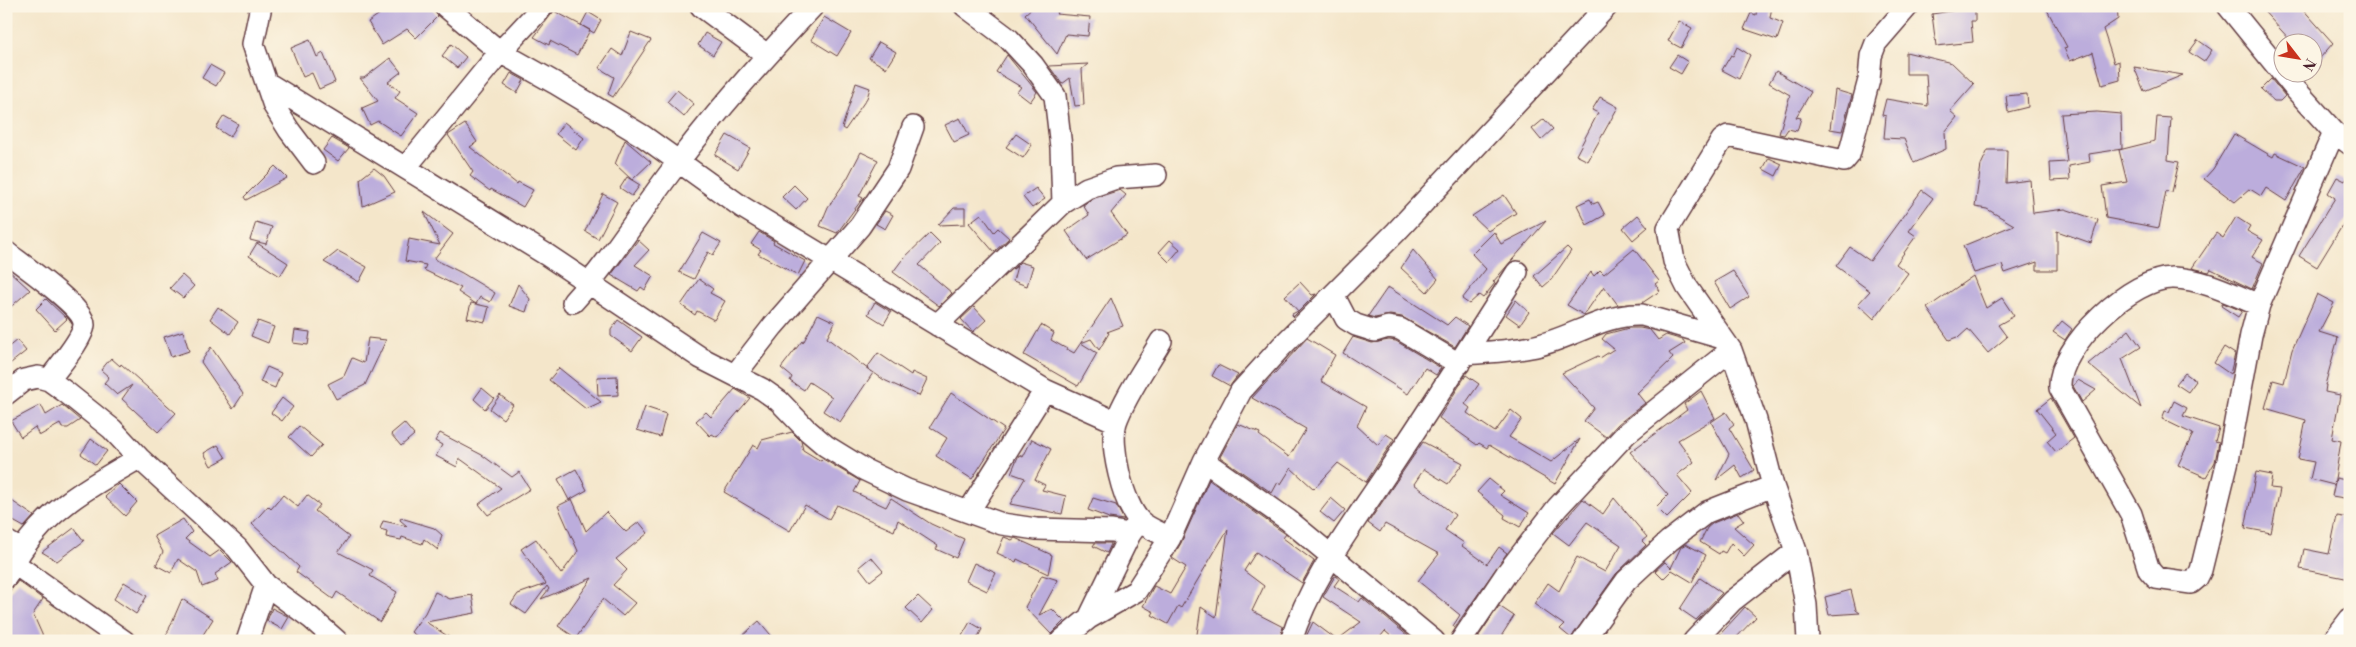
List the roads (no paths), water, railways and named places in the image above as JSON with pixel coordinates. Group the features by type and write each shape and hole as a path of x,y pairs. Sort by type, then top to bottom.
{"street":[{"path":"261,6 253,44 274,106 314,163"},
{"path":"445,6 500,52 563,87 643,136 742,207 1045,390 1116,422"},
{"path":"406,166 500,52 543,6"},
{"path":"701,6 766,55"},
{"path":"573,302 589,284 678,162 766,55 813,6"},
{"path":"964,6 1009,39 1033,65 1055,96 1061,147 1063,203"},
{"path":"1061,641 1089,618 1136,590 1170,538 1204,461 1240,391 1402,225 1607,6"},
{"path":"1808,641 1806,605 1796,551 1773,486 1756,420 1726,344 1687,288 1674,260 1668,238 1668,228 1722,140 1728,136 1844,161 1849,155 1869,80 1871,56 1876,43 1908,6"},
{"path":"2228,6 2296,90 2342,138 2259,305 2250,335 2228,460 2201,570 2197,578 2191,583 2156,578 2149,570 2131,514 2060,388 2060,377 2063,367 2085,334 2116,301 2136,290 2166,278 2207,284 2259,305"},
{"path":"267,83 406,166 547,255 701,358 762,389 779,401 806,429 826,446 865,470 906,490 1002,524 1036,529 1112,530 1135,528 1170,538"},
{"path":"735,375 774,326 860,226 898,169 913,127"},
{"path":"937,325 1063,203 1087,188 1116,178 1156,176"},
{"path":"6,252 70,303 84,319 84,327 78,338 49,380"},
{"path":"1291,641 1296,625 1331,556 1462,359 1517,272"},
{"path":"1334,296 1346,319 1356,324 1375,330 1388,327 1400,329 1462,359 1532,347 1608,320 1632,314 1642,315 1726,344"},
{"path":"1089,618 1135,528 1127,496 1117,470 1116,422 1162,341"},
{"path":"1461,641 1506,574 1563,501 1626,434 1726,344"},
{"path":"6,394 24,380 38,377 49,380 112,429 139,458 237,548 266,584 311,618 336,641"},
{"path":"969,511 1045,390"},
{"path":"124,641 12,558 50,516 76,496 139,458"},
{"path":"1204,461 1288,520 1434,641"},
{"path":"1583,641 1626,581 1669,541 1707,512 1773,486"},
{"path":"1694,641 1732,601 1796,551"},
{"path":"247,641 266,584"}]}
